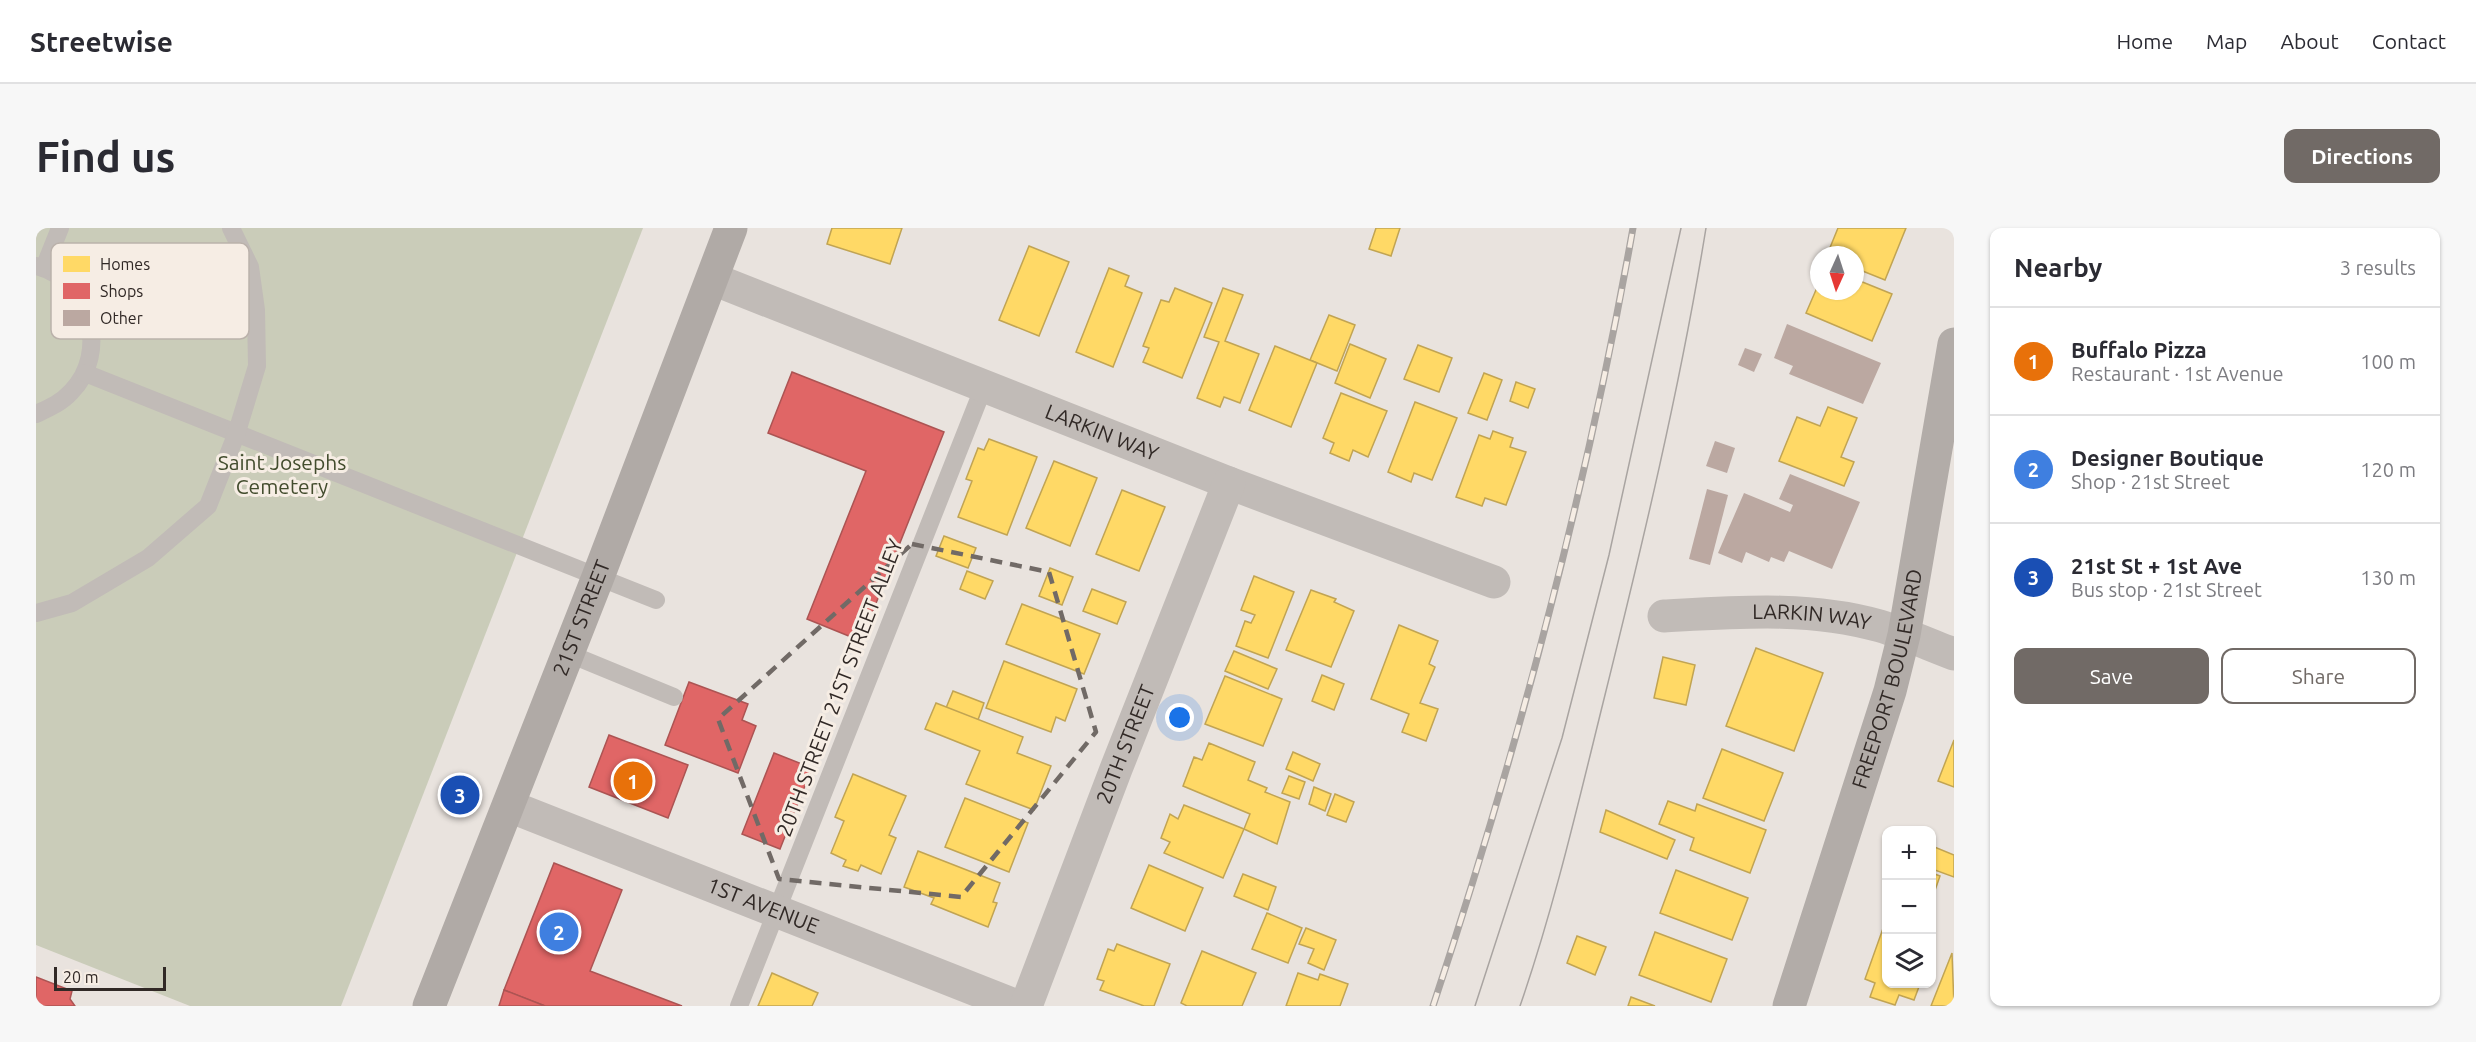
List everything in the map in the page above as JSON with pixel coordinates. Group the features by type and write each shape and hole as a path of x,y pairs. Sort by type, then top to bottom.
{"main road":[{"name":"21ST STREET","path":"429,1006 598,577 731,228"}],"street":[{"name":"LARKIN WAY","path":"712,279 1229,483 1494,582"},
{"name":"FREEPORT BOULEVARD","path":"1789,1006 1890,691 1904,634 1954,344"},
{"name":"20TH STREET","path":"1026,1006 1116,769 1229,483"},
{"name":"LARKIN WAY","path":"1664,616 1752,612 1817,614 1881,626 1954,654"},
{"name":"1ST AVENUE","path":"508,807 1017,1006"}],"lane":[{"path":"52,243 60,228"},
{"path":"231,228 238,243"},
{"path":"40,267 51,246"},
{"path":"36,613 72,603 148,558 208,507 236,435 257,366 256,310 249,265"},
{"path":"36,414 55,406 72,392 85,373 91,354 92,339"},
{"path":"85,373 236,435 656,600"},
{"name":"20TH STREET 21ST STREET ALLEY","path":"740,1006 984,386"},
{"path":"567,653 674,697"}],"highlighted area":[{"path":"912,544 1049,572 1096,732 961,897 779,879 718,719"}],"green space":[{"name":"Saint Josephs Cemetery","path":"36,228 643,228 341,1006 190,1006 36,945"}],"building: Homes":[{"path":"832,228 902,228 890,264 827,244"},
{"path":"1376,228 1400,228 1391,256 1369,249"},
{"path":"1838,228 1906,228 1885,280 1864,272 1864,246 1831,246"},
{"path":"1029,246 1069,262 1039,336 999,320"},
{"path":"1109,268 1129,276 1125,286 1142,293 1113,367 1076,352"},
{"path":"1864,283 1892,294 1872,341 1806,313 1812,300 1864,300"},
{"path":"1175,288 1212,303 1182,378 1143,362 1149,348 1143,346 1161,300 1169,302"},
{"path":"1223,288 1243,295 1225,341 1259,354 1240,403 1224,397 1220,407 1197,398 1219,342 1204,337"},
{"path":"1329,315 1355,325 1337,371 1310,360"},
{"path":"1350,344 1386,359 1370,398 1335,383"},
{"path":"1418,345 1452,358 1439,392 1404,379"},
{"path":"1275,346 1317,363 1291,427 1249,410"},
{"path":"1484,373 1502,380 1487,420 1468,413"},
{"path":"1516,382 1535,389 1528,408 1510,401"},
{"path":"1341,393 1387,411 1368,457 1353,450 1349,461 1330,453 1334,443 1323,438"},
{"path":"1415,402 1457,418 1432,480 1414,473 1411,482 1388,472"},
{"path":"1828,407 1857,418 1841,457 1854,462 1844,486 1779,461 1797,417 1820,426"},
{"path":"1493,431 1513,438 1510,447 1526,452 1506,505 1485,498 1482,506 1456,497 1479,435 1490,439"},
{"path":"989,439 1037,457 1007,535 958,517 972,481 966,479 978,448 984,450"},
{"path":"1054,461 1097,478 1070,546 1026,528"},
{"path":"1122,490 1165,507 1139,571 1096,554"},
{"path":"944,536 976,548 968,568 936,556"},
{"path":"1050,568 1073,577 1062,605 1039,596"},
{"path":"967,571 993,581 985,599 960,589"},
{"path":"1254,576 1294,592 1268,658 1236,646 1245,621 1251,623 1255,615 1241,610"},
{"path":"1092,589 1126,602 1117,624 1083,611"},
{"path":"1311,590 1336,599 1334,602 1354,611 1331,667 1286,650"},
{"path":"1022,604 1100,634 1084,674 1006,644"},
{"path":"1399,625 1438,641 1429,664 1435,667 1420,703 1438,709 1426,741 1402,732 1409,714 1371,699"},
{"path":"1756,648 1823,673 1794,751 1726,726"},
{"path":"1234,651 1277,669 1268,689 1225,671"},
{"path":"1663,657 1695,665 1686,705 1654,698"},
{"path":"1004,661 1077,689 1065,721 1056,717 1051,732 986,708"},
{"path":"1322,675 1344,684 1334,710 1312,701"},
{"path":"1225,676 1282,699 1263,746 1205,724"},
{"path":"953,691 984,703 978,720 946,708"},
{"path":"936,703 1023,737 1017,753 1051,766 1034,810 966,784 980,751 925,729"},
{"path":"1954,740 1954,787 1938,781"},
{"path":"1209,743 1255,762 1248,780 1267,788 1265,792 1290,802 1277,844 1244,829 1250,814 1183,786 1194,757 1202,760"},
{"path":"1722,749 1783,773 1764,821 1703,798"},
{"path":"1293,752 1320,764 1313,781 1286,769"},
{"path":"853,774 906,796 889,835 896,838 881,874 861,865 858,871 843,866 846,860 831,853 844,821 835,817"},
{"path":"1289,776 1305,782 1299,799 1282,793"},
{"path":"1314,787 1331,794 1325,811 1309,804"},
{"path":"1335,794 1354,802 1346,822 1327,815"},
{"path":"965,798 1028,823 1009,872 945,847"},
{"path":"1668,801 1695,811 1697,804 1766,830 1750,873 1690,850 1694,838 1659,824"},
{"path":"1184,805 1244,829 1223,878 1164,853 1170,842 1161,838 1170,814 1178,819"},
{"path":"1606,810 1675,840 1667,859 1600,832"},
{"path":"1936,848 1954,855 1954,877 1936,870"},
{"path":"918,851 1000,883 993,902 997,903 988,927 931,904 934,898 904,887"},
{"path":"1149,865 1203,888 1185,931 1131,908"},
{"path":"1676,870 1748,898 1732,940 1660,913"},
{"path":"1243,874 1276,887 1268,910 1234,896"},
{"path":"1936,874 1940,876 1936,888"},
{"path":"1267,913 1302,928 1288,963 1252,949"},
{"path":"1306,928 1336,940 1324,970 1308,963 1314,949 1299,944"},
{"path":"1882,931 1882,988 1918,988 1914,1000 1899,995 1895,1005 1870,997 1875,983 1865,979"},
{"path":"1655,932 1727,959 1711,1002 1639,975"},
{"path":"1577,936 1606,947 1595,975 1567,963"},
{"path":"1117,944 1170,964 1154,1006 1144,1006 1100,990 1104,981 1097,979 1108,949 1114,951"},
{"path":"1202,951 1256,973 1242,1006 1187,1006 1181,1003"},
{"path":"1952,953 1954,1006 1931,1006"},
{"path":"772,973 818,993 812,1006 758,1006"},
{"path":"1298,973 1318,980 1320,974 1348,984 1340,1006 1286,1006"},
{"path":"1631,997 1655,1006 1628,1006"}],"building: Shops":[{"path":"792,372 944,432 861,641 807,619 866,471 768,433"},
{"path":"689,682 748,704 742,720 756,726 738,773 665,745"},
{"path":"609,735 688,765 668,818 589,787"},
{"path":"774,753 812,768 780,849 742,834"},
{"path":"554,863 622,890 590,971 682,1006 545,1006 504,990"},
{"path":"36,977 72,991 70,999 75,1006 36,1006"},
{"path":"504,990 545,1006 499,1006"}],"building: Other":[{"path":"1787,324 1881,363 1863,404 1789,374 1793,366 1774,358"},
{"path":"1745,348 1762,354 1754,372 1738,365"},
{"path":"1715,441 1735,448 1727,473 1706,466"},
{"path":"1790,474 1860,502 1832,569 1789,551 1784,562 1771,557 1769,562 1746,552 1742,563 1718,553 1744,493 1790,512 1793,505 1779,499"},
{"path":"1707,489 1728,495 1710,565 1689,559"}],"tram line":[{"path":"1475,1006 1562,738 1609,555 1681,228"},
{"path":"1520,1006 1565,856 1632,585 1672,407 1706,228"}],"railway":[{"path":"1433,1006 1493,815 1547,620 1594,424 1633,228"}],"place":[{"name":"Buffalo Pizza","path":"633,781"},
{"name":"21st St + 1st Ave","path":"460,795"},
{"name":"Designer Boutique","path":"559,932"}]}
